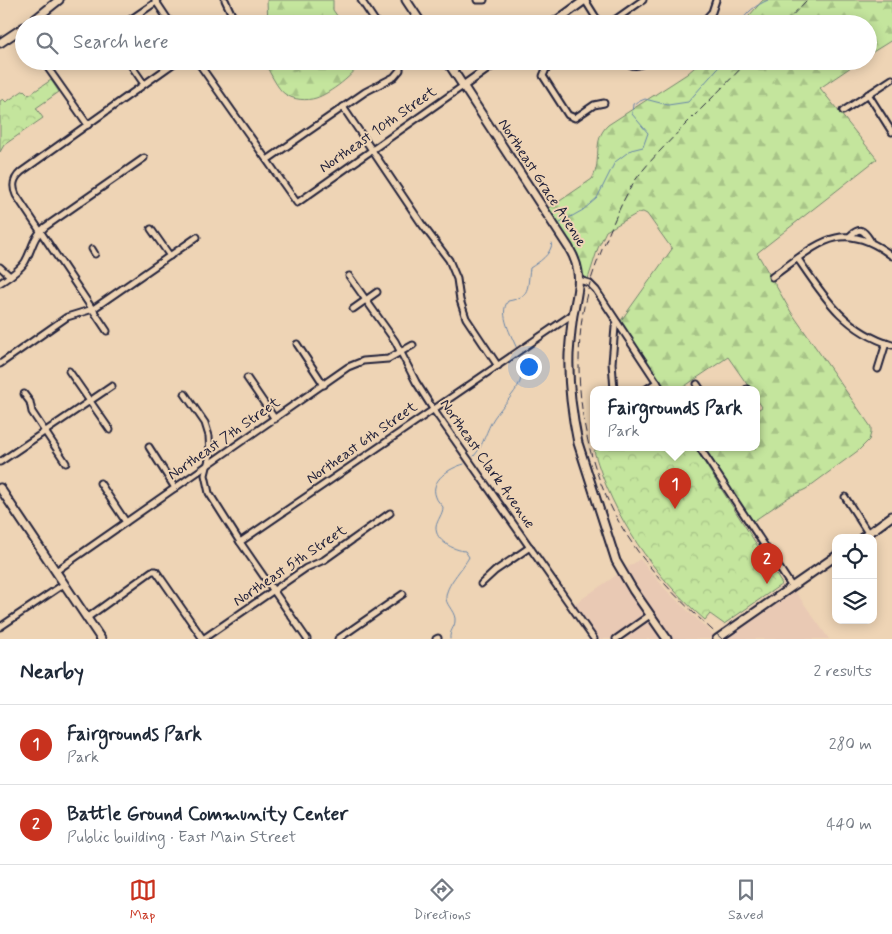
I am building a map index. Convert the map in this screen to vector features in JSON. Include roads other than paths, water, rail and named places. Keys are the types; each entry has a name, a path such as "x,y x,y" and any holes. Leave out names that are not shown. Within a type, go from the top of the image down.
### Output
{"main road":[{"path":"40,15 59,0"},
{"path":"406,0 416,15"},
{"path":"564,15 585,0"},
{"path":"0,43 15,35"},
{"name":"Northeast Grace Avenue","path":"453,70 573,254 579,271 579,280 569,354 574,424 578,443 616,561 650,616 667,639"},
{"name":"Northeast 10th Street","path":"463,86 485,70"},
{"path":"0,488 101,639"},
{"path":"868,534 892,516"},
{"path":"717,639 832,559"}],"street":[{"path":"225,0 232,11 232,15"},
{"path":"361,0 371,15"},
{"path":"585,0 594,15"},
{"path":"622,15 643,0"},
{"path":"709,15 716,0"},
{"path":"136,15 155,1 165,15"},
{"path":"49,70 88,125"},
{"path":"134,70 144,84"},
{"path":"107,330 15,192 15,178 20,172 164,70"},
{"path":"204,70 268,160 342,107 394,77 397,70"},
{"path":"546,70 543,73 545,80 570,117 575,118 594,105 604,103"},
{"path":"843,111 892,78"},
{"name":"Northeast 10th Street","path":"268,160 297,203 463,86"},
{"path":"868,94 892,132"},
{"path":"342,107 449,260 457,279 460,300 466,318 498,366"},
{"path":"0,284 23,264 32,242 40,231 144,158"},
{"path":"151,229 170,256"},
{"path":"772,277 826,241 850,236 870,241 892,256"},
{"path":"0,364 67,318 93,309 197,237"},
{"path":"798,259 831,306 843,318 866,334 892,345"},
{"path":"0,266 10,276"},
{"name":"Northeast Clark Avenue","path":"348,276 401,353 433,409 594,639"},
{"path":"579,280 589,283 596,290 660,386"},
{"path":"353,309 377,292"},
{"name":"Northeast 6th Street","path":"240,542 574,314"},
{"path":"614,386 612,363 617,323"},
{"path":"878,369 886,343"},
{"path":"297,344 324,385"},
{"name":"Northeast 7th Street","path":"56,571 348,368 358,362 388,359 413,345"},
{"path":"69,372 110,430"},
{"path":"247,378 275,419"},
{"path":"651,386 657,382"},
{"path":"0,462 112,386"},
{"path":"24,394 30,402 32,412 66,463"},
{"path":"185,394 200,415 207,430 211,448 205,479 209,493 240,542 307,639"},
{"path":"149,447 175,488"},
{"path":"702,451 792,588"},
{"path":"100,482 126,522"},
{"path":"845,498 864,534"},
{"name":"Northeast 5th Street","path":"203,639 306,568 324,560 390,513"},
{"path":"481,584 495,571 530,547"},
{"path":"87,618 156,571 203,639"},
{"path":"0,627 64,584"},
{"path":"338,639 403,594"},
{"path":"616,639 650,616"}],"waterway":[{"path":"746,15 768,0"},
{"path":"560,223 583,210 597,198 615,162 631,150 643,147 648,133 632,114 633,104 645,99 668,105 688,102 716,70"},
{"path":"517,349 505,318 505,306 508,301 521,297 524,294 528,286 530,268 547,255 552,243"},
{"path":"474,456 494,418 520,382 522,371 521,359"},
{"path":"450,639 455,618 447,602 446,594 451,583 469,557 465,551 451,547 439,537 436,527 443,507 437,498 435,485 447,472 464,464"}],"railway":[{"path":"793,15 807,0"},
{"path":"590,450 582,410 579,354 581,327 591,279 614,220 630,188 639,175 739,70"},
{"path":"590,451 604,491 630,540 661,580 722,639"}],"place":[{"name":"Fairgrounds Park","path":"675,509"},
{"name":"Battle Ground Community Center","path":"767,584"}]}
